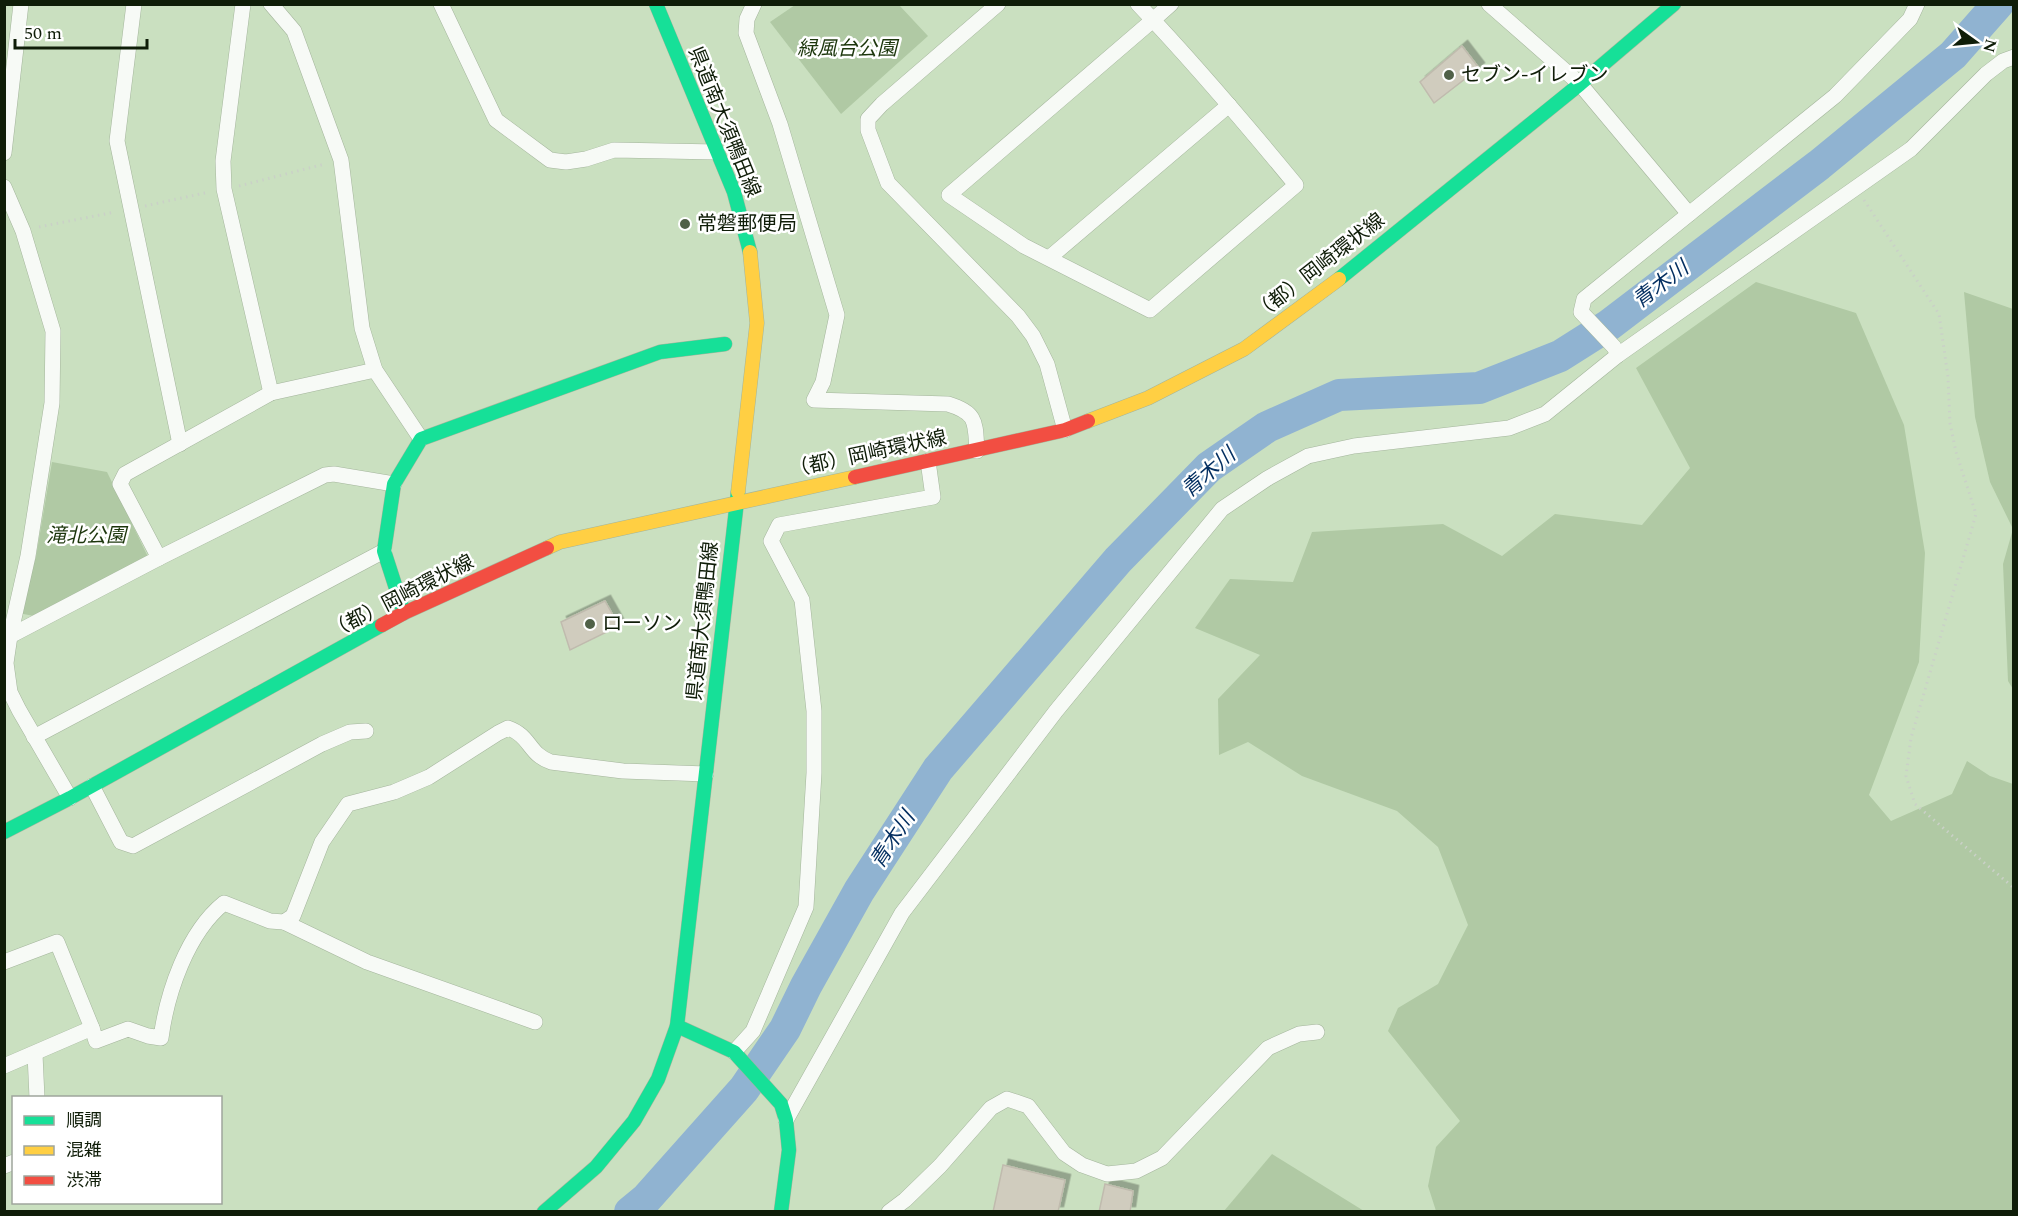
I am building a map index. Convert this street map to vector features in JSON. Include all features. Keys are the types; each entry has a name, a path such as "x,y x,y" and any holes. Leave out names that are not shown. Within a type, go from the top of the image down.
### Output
{"street":[{"path":"4,153 21,4"},
{"path":"134,4 117,141 180,444"},
{"path":"243,4 223,161 224,189 271,393"},
{"path":"271,4 294,31 341,160 362,328 375,370 421,439"},
{"path":"441,4 496,120 550,160 566,162 614,150 717,152"},
{"name":"県道南大須鴨田線","path":"544,1212 596,1167 634,1121 658,1079 676,1026 757,323 752,260 734,192 656,4"},
{"path":"754,4 747,19 746,33 780,124 837,315 823,382 814,400 948,404 967,411 973,420 977,451"},
{"path":"998,4 882,104 868,119 868,130 888,183 1018,316 1033,336 1047,364 1065,430"},
{"path":"1138,4 1153,20 1229,105 1296,185 1150,310 1024,246 949,195 1153,20 1171,4"},
{"path":"1489,4 1580,84 1689,214"},
{"name":"（都）岡崎環状線","path":"4,831 70,798 404,613 560,542 1065,430 1148,398 1244,349 1347,273 1580,84 1674,4"},
{"path":"1616,351 1581,312 1584,299 1835,96 1910,19 1917,4"},
{"path":"786,1120 902,913 1056,711 1222,509 1268,478 1308,456 1354,446 1509,428 1545,414 1616,351 1856,189 1911,149 1986,74 2003,60 2013,57"},
{"path":"1049,258 1229,105"},
{"path":"4,187 23,231 53,331 52,403 28,555 6,663 10,692 70,798"},
{"path":"404,613 384,551 394,484 421,439 660,352 725,344"},
{"path":"159,558 120,484 125,474 271,393 375,370"},
{"path":"738,1057 753,1031 806,907 814,773 814,711 802,600 771,540 779,525 933,497 928,461"},
{"path":"10,636 325,475 334,474 394,484"},
{"path":"34,737 384,551"},
{"path":"284,922 293,916 322,842 348,804 394,792 429,777 508,728 518,731 539,758 551,762 623,771 706,774"},
{"path":"92,786 122,842 133,846 322,744 350,732 366,730"},
{"path":"4,962 57,942 96,1041 128,1029 161,1038 174,980 199,931 224,903 270,921 284,922 367,962 535,1022"},
{"path":"676,1026 738,1057 781,1104 786,1120 789,1150 785,1210"},
{"path":"4,1066 92,1028"},
{"path":"889,1212 905,1200 940,1166 991,1108 1007,1099 1028,1106 1064,1154 1082,1165 1107,1174 1136,1171 1162,1158 1268,1048 1299,1034 1317,1032"},
{"path":"35,1054 37,1096"}],"path":[{"path":"23,231 224,189 341,160"},
{"path":"1856,189 1939,314 1948,377 1950,423 1956,452 1976,514 1911,738 1906,776 1915,804 2013,888"}],"green space":[{"name":"緑風台公園","path":"795,5 899,5 928,36 841,114 770,22"},
{"path":"1756,282 1856,313 1904,425 1925,553 1919,662 1869,795 1891,821 1952,794 1967,761 1990,776 2013,784 2013,1211 1436,1211 1428,1186 1436,1147 1460,1121 1388,1031 1398,1008 1438,984 1468,925 1438,847 1397,811 1302,776 1248,742 1219,755 1218,699 1260,655 1195,628 1230,579 1293,582 1312,532 1443,524 1502,556 1555,514 1642,525 1690,468 1636,368"},
{"path":"1964,292 2013,309 2013,529 1990,482 1975,417"},
{"name":"滝北公園","path":"52,462 107,472 148,557 34,616 18,613 36,557"},
{"path":"2013,529 2013,689 2008,681 2003,564"},
{"path":"1272,1154 1364,1211 1224,1211"}],"building":[{"name":"セブン-イレブン","path":"1462,46 1479,68 1434,103 1420,82"},
{"name":"ローソン","path":"605,601 619,626 570,650 561,622"},
{"path":"1003,1165 1065,1180 1058,1212 993,1212"},
{"path":"1105,1184 1133,1191 1130,1212 1099,1212"}],"waterway":[{"name":"青木川","path":"630,1212 647,1198 744,1089 785,1029 806,986 859,891 938,769 1118,560 1209,467 1267,427 1339,395 1479,388 1560,356 1609,325 1819,165 1953,55 1998,4"}],"traffic: fast":[{"path":"656,4 734,192 750,252"},
{"path":"1339,279 1580,84 1674,4"},
{"path":"404,613 384,551 394,484 421,439 660,352 725,344"},
{"path":"544,1212 596,1167 634,1121 658,1079 677,1026 738,492"},
{"path":"4,832 70,798 382,625"},
{"path":"677,1026 734,1052 781,1104 786,1120 789,1150 781,1212"}],"traffic: slow":[{"path":"738,492 757,323 750,252"},
{"path":"1088,421 1148,398 1244,349 1339,279"},
{"path":"547,548 560,542 855,477"}],"traffic: jam":[{"path":"855,477 1065,430 1088,421"},
{"path":"382,625 547,548"}],"place":[{"name":"セブン-イレブン","path":"1449,75"},
{"name":"常磐郵便局","path":"685,224"},
{"name":"ローソン","path":"590,624"}]}
